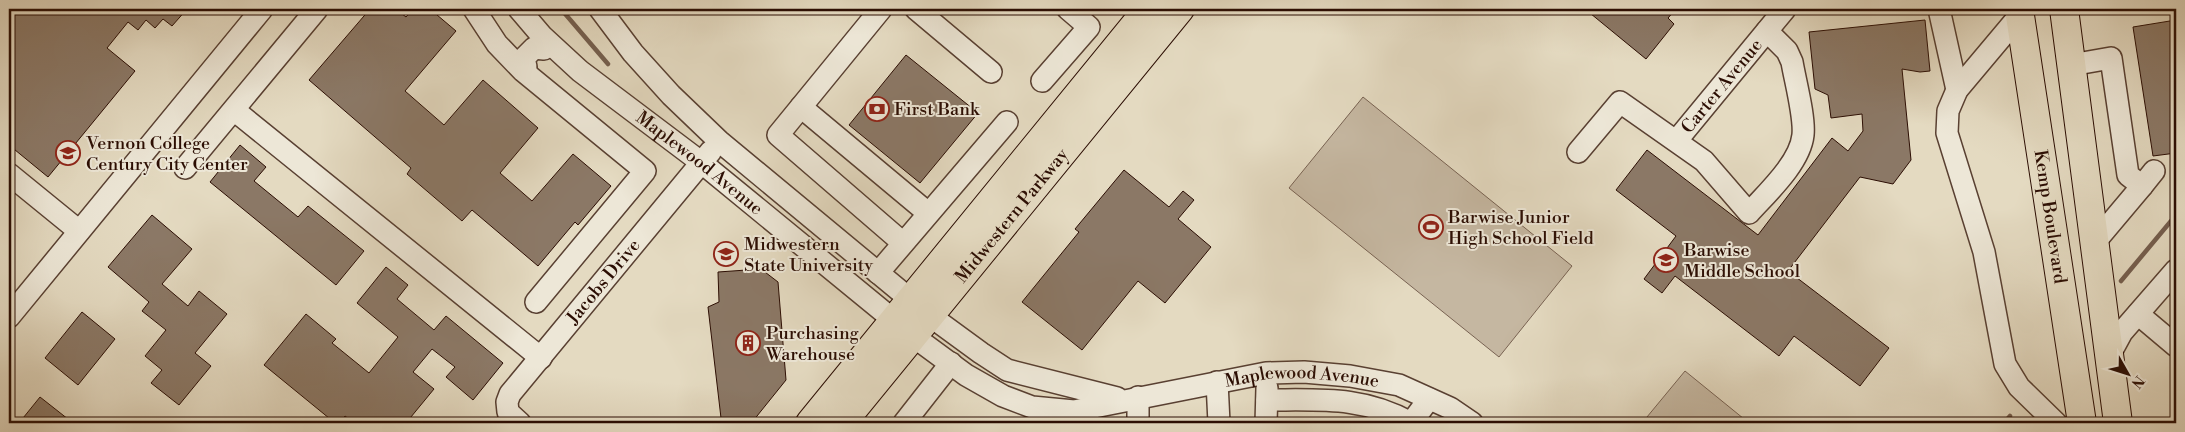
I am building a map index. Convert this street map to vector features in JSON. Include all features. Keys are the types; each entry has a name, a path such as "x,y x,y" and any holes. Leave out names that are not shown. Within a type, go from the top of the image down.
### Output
{"main road":[{"name":"Midwestern Parkway","path":"842,423 912,318 1149,21 1180,9"},
{"path":"2020,14 2068,9 2071,65 2118,423"},
{"name":"Kemp Boulevard","path":"2020,14 2082,423"},
{"name":"Midwestern Parkway","path":"810,423 912,318"}],"street":[{"path":"9,318 262,9"},
{"path":"185,168 317,9"},
{"path":"474,9 497,44 645,171 536,302"},
{"name":"Maplewood Avenue","path":"518,9 546,46 912,318 1008,370 1131,398"},
{"name":"Maplewood Avenue","path":"600,9 633,53 671,95 719,141 878,273 912,318 951,363 1003,396 1032,407 1044,416 1266,372 1304,372 1350,376 1399,386 1450,408 1472,423"},
{"path":"881,9 778,135 903,243"},
{"path":"916,9 991,72"},
{"path":"1042,81 1089,27 1068,9"},
{"name":"Carter Avenue","path":"1677,140 1785,9"},
{"path":"1939,9 1957,90"},
{"path":"2020,14 1957,90 1948,111 1947,133 1984,252 2005,364 2019,387 2050,421"},
{"path":"1578,152 1620,102 1677,140 1704,161 1749,213 1773,187 1798,152 1803,134 1792,62 1787,51 1767,31"},
{"path":"524,69 524,58 534,48 546,46"},
{"path":"2071,65 2111,58 2128,174 2148,179 2094,243"},
{"path":"800,108 928,213"},
{"path":"234,110 541,358"},
{"path":"878,273 1007,122"},
{"name":"Jacobs Drive","path":"520,423 508,412 507,402 510,394 719,141"},
{"path":"9,174 78,232"},
{"path":"2109,356 2122,332 2176,270"},
{"path":"2138,314 2176,346"},
{"path":"904,423 951,363"},
{"path":"1266,372 1266,423"},
{"path":"1217,382 1219,423"},
{"path":"1131,398 1138,423"},
{"path":"1267,400 1340,400 1390,411 1412,423 1429,399"}],"shaded area":[{"name":"Barwise Junior High School Field","path":"1363,97 1572,266 1499,357 1289,188"},
{"path":"1685,371 1749,423 1642,423"}],"building":[{"path":"9,9 187,9 172,26 163,19 155,28 146,20 138,30 128,22 107,48 135,71 48,177 9,145"},
{"path":"370,9 396,9 406,17 413,9 430,9 456,31 405,91 444,125 483,80 538,128 500,173 532,201 573,154 611,186 578,225 575,222 538,266 472,210 462,221 407,174 411,168 309,80"},
{"path":"1585,9 1676,9 1668,18 1674,24 1646,59"},
{"path":"1925,20 1930,71 1920,72 1902,69 1911,160 1893,184 1860,177 1788,271 1889,348 1860,386 1794,336 1779,356 1675,276 1662,293 1644,279 1676,236 1616,190 1647,150 1758,235 1832,138 1848,151 1863,131 1862,114 1831,118 1828,95 1815,89 1809,32"},
{"path":"2176,20 2176,153 2153,156 2133,27"},
{"path":"906,55 978,113 920,183 849,125"},
{"path":"240,145 266,167 254,181 298,217 308,206 364,251 336,285 210,182"},
{"path":"1124,170 1169,207 1183,191 1194,200 1178,219 1211,247 1165,303 1138,281 1082,350 1022,302 1079,232 1075,229"},
{"path":"152,215 192,249 162,284 188,306 199,291 227,314 195,353 211,366 179,405 151,383 162,370 145,356 166,330 142,311 149,302 108,267"},
{"path":"386,267 408,285 397,299 434,330 446,316 503,363 473,400 446,377 455,367 432,349 413,372 434,389 406,423 354,423 345,416 339,423 335,423 264,365 306,314 336,339 332,343 369,373 398,337 357,303"},
{"name":"Purchasing Warehouse","path":"761,269 778,282 786,380 753,421 721,418 708,307 719,302 718,272"},
{"path":"82,312 115,339 78,385 45,358"},
{"path":"40,397 73,423 19,423"}],"waterway":[{"path":"561,9 608,64"},
{"path":"2121,281 2176,215"},
{"path":"2004,423 2010,416"}],"place":[{"name":"First Bank","path":"877,109"},
{"name":"Vernon College Century City Center","path":"68,153"},
{"name":"Barwise Junior High School Field","path":"1431,227"},
{"name":"Midwestern State University","path":"726,254"},
{"name":"Barwise Middle School","path":"1666,260"},
{"name":"Purchasing Warehouse","path":"748,343"}]}
